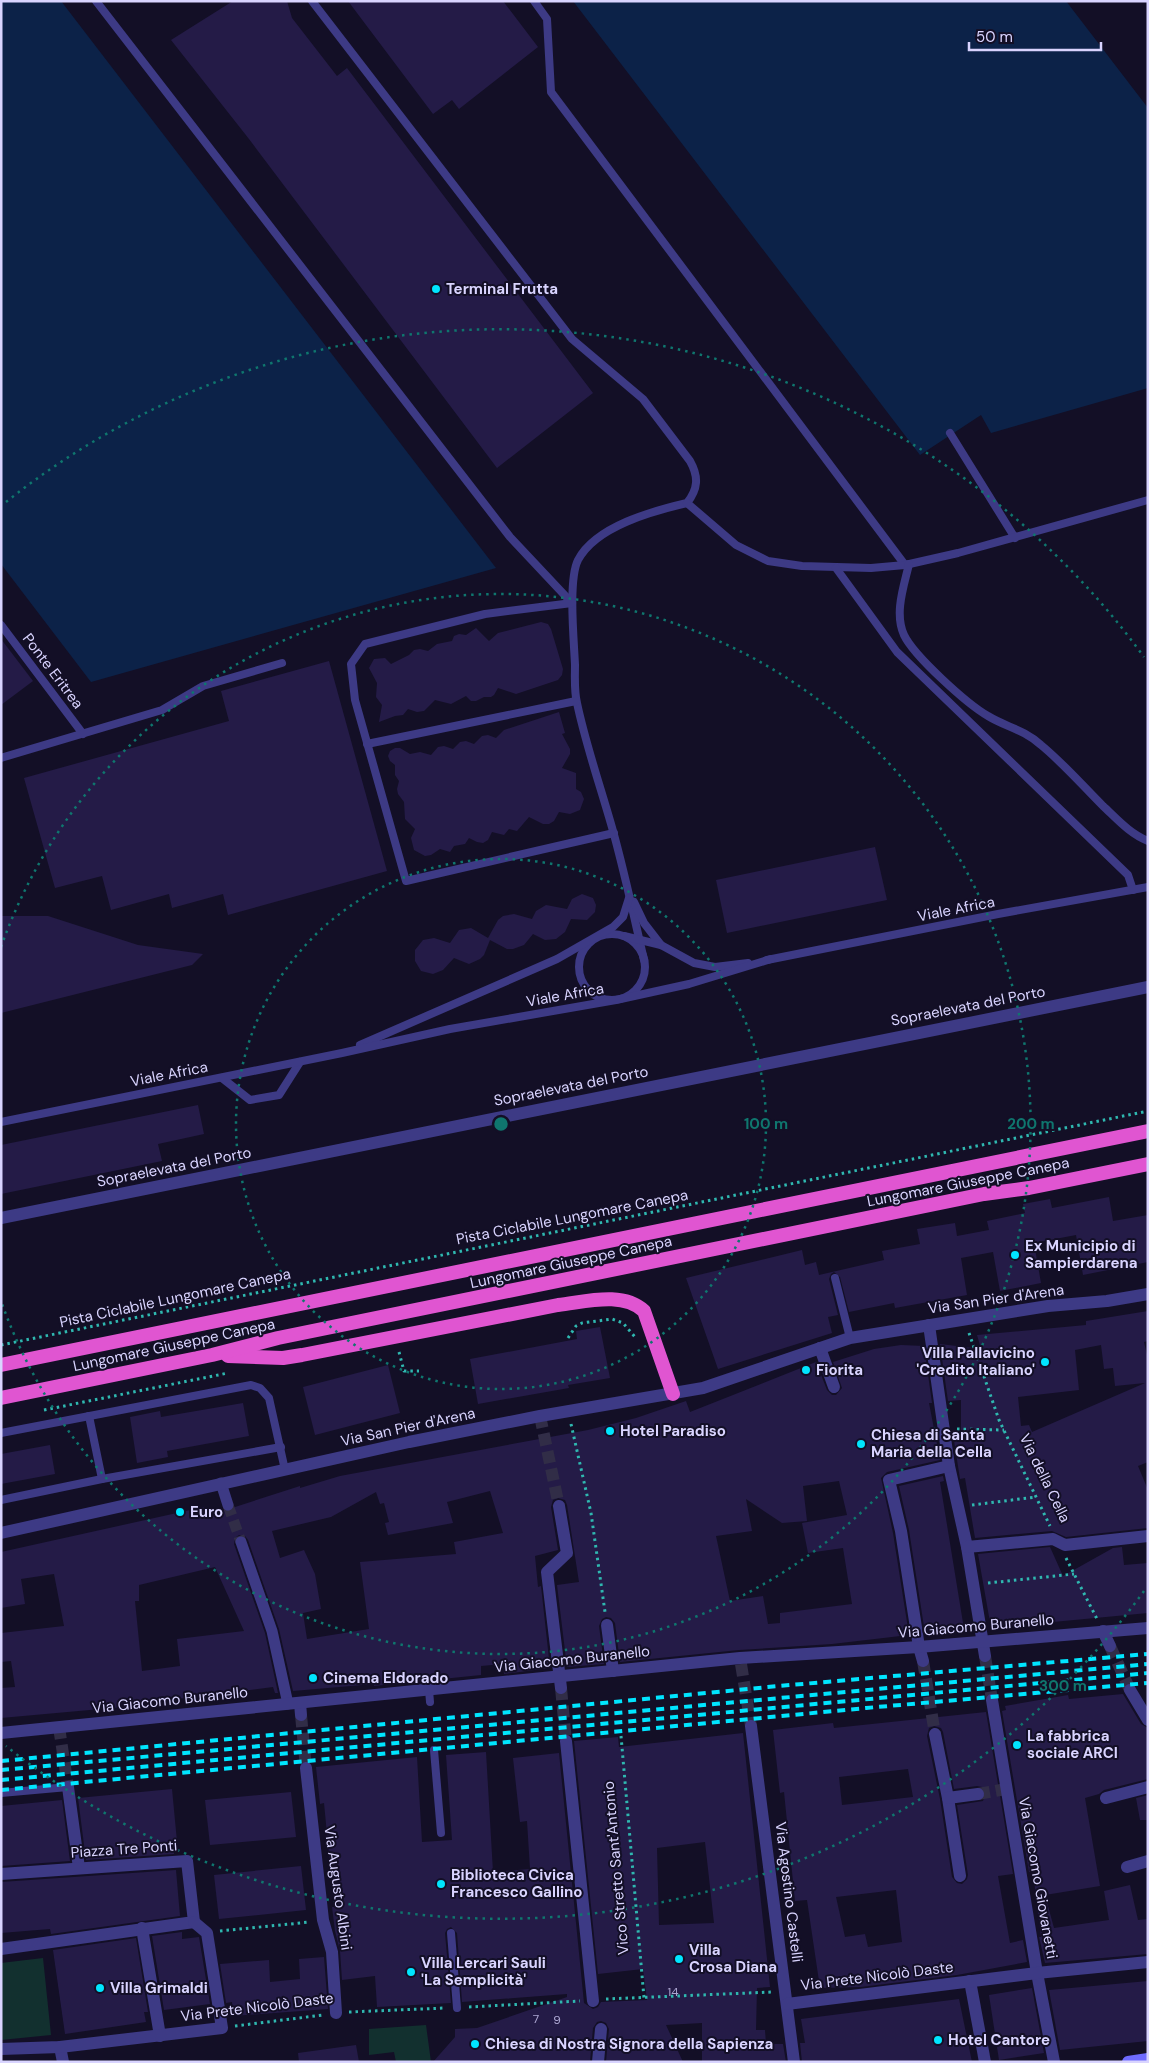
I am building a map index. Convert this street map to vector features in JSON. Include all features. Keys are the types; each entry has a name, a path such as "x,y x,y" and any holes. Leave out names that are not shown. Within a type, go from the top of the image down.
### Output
{"highway":[{"name":"Lungomare Giuseppe Canepa","path":"1,1365 1148,1131"},
{"name":"Lungomare Giuseppe Canepa","path":"1,1398 212,1355 278,1338 974,1196 1028,1188 1148,1164"},
{"path":"212,1355 283,1358 558,1305 601,1300 626,1300 636,1304 644,1311 674,1394"}],"main road":[{"path":"1128,2062 1148,2059"}],"street":[{"name":"Sopraelevata del Porto","path":"1,1218 1148,986"},
{"name":"Via San Pier d'Arena","path":"1,1533 409,1442 568,1411 703,1388 850,1338 965,1319 1148,1294"},
{"path":"929,1325 949,1466 967,1547 985,1656"},
{"path":"820,1348 834,1387"},
{"path":"923,1661 919,1647 901,1531 889,1480 949,1466"},
{"path":"221,1483 228,1505"},
{"path":"559,1506 567,1553 547,1572 560,1682"},
{"path":"967,1547 1052,1539 1061,1543 1148,1536"},
{"path":"241,1542 296,1707"},
{"path":"607,1624 613,1671"},
{"name":"Via Giacomo Buranello","path":"1,1733 429,1696 560,1682 613,1671 1148,1628"},
{"path":"1103,1631 1110,1646"},
{"path":"1130,1690 1148,1720"},
{"name":"Via Giacomo Giovanetti","path":"992,1700 1037,1972 1054,2062"},
{"name":"Via Agostino Castelli","path":"750,1726 794,2062"},
{"path":"935,1734 948,1798 960,1876"},
{"path":"566,1741 593,2001"},
{"name":"Via Augusto Albini","path":"306,1768 324,1920 332,1952 336,2013"},
{"path":"68,1787 79,1868"},
{"path":"1106,1798 1148,1787"},
{"path":"948,1798 978,1794"},
{"name":"Piazza Tre Ponti","path":"1,1874 187,1861 194,1922"},
{"path":"1127,1867 1148,1861"},
{"path":"1,1950 142,1928 194,1922 207,1933 222,2028"},
{"path":"142,1928 160,2036"},
{"name":"Via Prete Nicolò Daste","path":"786,1998 1148,1962"},
{"name":"Via Prete Nicolò Daste","path":"970,1980 985,2062"},
{"name":"Via Prete Nicolò Daste","path":"1,2049 60,2046 222,2028"},
{"path":"598,2062 601,2029"},
{"path":"60,2046 62,2062"}],"lane":[{"path":"96,1 510,537 572,604"},
{"path":"312,1 572,339 643,399 690,460 697,476 696,488 687,503 624,523 595,541 578,560 575,569 572,604 576,701 614,833 644,960"},
{"path":"534,1 547,19 551,92 907,565 900,621 904,636 967,703 990,718 1019,730 1041,744 1126,828 1148,841"},
{"path":"950,433 1015,538"},
{"path":"687,503 736,545 768,561 836,568 871,568 907,565 958,554 1148,500"},
{"path":"836,568 897,652 1128,875 1133,890"},
{"path":"572,604 485,614 364,644 351,664 355,700 406,881 614,833"},
{"name":"Ponte Eritrea","path":"1,625 83,734"},
{"path":"1,758 162,710 203,686 282,663"},
{"path":"367,744 576,701"},
{"name":"Viale Africa","path":"626,882 644,923 663,946"},
{"name":"Viale Africa","path":"342,1053 557,959 596,938 615,934 663,946 694,963 715,967 771,959 1148,888"},
{"path":"596,938 613,927 622,918 629,896"},
{"path":"624,936 640,950 644,960"},
{"name":"Viale Africa","path":"596,938 586,945 578,966 585,988 604,1000 616,1000 626,997 638,986 645,971 644,960"},
{"name":"Viale Africa","path":"1,1122 300,1062 450,1029 616,1000 689,984 771,959"},
{"path":"222,1078 250,1100 279,1095 300,1062"},
{"path":"835,1278 850,1338"},
{"path":"1,1433 251,1385 260,1388 269,1398 285,1470"},
{"path":"90,1416 102,1480"},
{"path":"1,1500 281,1447"},
{"path":"434,1750 441,1833"},
{"path":"1,1793 68,1787"},
{"path":"451,1933 457,2008"}],"path":[{"name":"Pista Ciclabile Lungomare Canepa","path":"1,1345 1148,1112"},
{"path":"568,1338 576,1326 582,1323 612,1319 623,1323 632,1331 639,1345"},
{"name":"Via della Cella","path":"965,1319 976,1359 1004,1430 1103,1631"},
{"path":"568,1411 591,1513 607,1624"},
{"path":"944,1428 1004,1430"},
{"path":"958,1507 1036,1497"},
{"path":"974,1585 1074,1574"},
{"name":"Vico Stretto Sant'Antonio","path":"620,1736 644,1998"},
{"path":"207,1933 324,1920"},
{"name":"Via Prete Nicolò Daste","path":"222,2028 359,2010 457,2008 644,1998 786,1998"}],"green space":[{"path":"43,1958 51,2035 1,2040 1,1963"},
{"path":"426,2025 431,2062 396,2062 394,2052 369,2055 369,2029"}],"water":[{"path":"1,1 61,1 496,568 91,682 1,564"},
{"path":"573,1 1066,1 1148,108 1148,388 991,433 981,415 920,455"}],"building":[{"path":"233,1 287,1 292,18 337,76 347,68 593,393 497,468 249,139 171,40"},
{"path":"348,1 503,1 538,47 459,109 452,100 433,114"},
{"path":"541,622 548,624 551,629 563,669 562,675 558,680 516,694 498,688 491,697 484,697 476,701 471,701 466,696 451,704 435,700 424,711 417,712 408,709 403,715 379,722 382,705 376,697 377,683 369,668 374,659 385,658 391,664 409,655 414,650 428,651 437,644 452,641 454,636 459,634 466,635 476,628 489,641 498,633"},
{"path":"1,639 33,681 1,705"},
{"path":"329,661 387,871 228,915 223,894 172,908 169,894 111,910 102,876 55,888 24,778 229,721 221,691"},
{"path":"559,712 565,733 562,734 570,749 570,754 562,768 576,773 576,789 581,792 584,799 580,810 570,814 559,812 554,821 549,824 543,824 529,817 517,831 509,829 504,835 492,832 488,840 483,843 469,838 465,844 454,846 450,852 440,849 431,855 425,856 414,850 411,838 415,829 405,819 404,802 397,789 399,781 395,775 395,765 388,756 390,751 400,748 410,754 420,752 431,755 438,747 444,746 453,749 460,742 466,741 474,744 482,736 488,735 496,738 504,730"},
{"path":"875,847 887,900 727,933 716,880"},
{"path":"582,894 593,898 596,905 595,912 587,920 571,919 565,932 556,939 545,940 533,934 524,945 513,949 507,949 490,940 484,955 480,959 469,964 454,958 443,970 433,974 421,971 415,961 415,950 423,940 434,938 450,943 459,930 471,928 488,938 498,920 503,916 514,914 532,919 536,911 546,905 567,909 572,899"},
{"path":"1,916 48,916 138,945 203,954 192,965 1,1013"},
{"path":"198,1105 204,1134 158,1144 162,1161 1,1194 1,1145"},
{"path":"1109,1197 1113,1221 1148,1215 1148,1262 1083,1275 1076,1235 1034,1243 1041,1283 1000,1291 993,1252 961,1258 967,1295 895,1308 894,1303 849,1312 840,1277 834,1272 829,1279 838,1315 828,1317 832,1333 718,1369 686,1278 802,1250 805,1265 816,1262 819,1275 884,1260 882,1251 920,1244 917,1229 955,1223 957,1236 989,1230 987,1221 1025,1213 1023,1204 1050,1199 1052,1208"},
{"path":"1148,1311 1148,1341 1144,1342 1148,1359 1148,1462 1138,1466 1148,1490 1148,1528 1066,1537 1052,1531 975,1538 965,1478 960,1479 953,1434 961,1435 961,1400 948,1401 940,1344 981,1349 977,1335 1086,1325 1086,1321","holes":["1101,1345 1104,1369 1113,1368 1115,1386 1145,1383 1032,1432 1029,1425 1021,1426 1018,1397 1079,1390 1075,1350"]},
{"path":"600,1327 610,1378 568,1385 569,1388 478,1404 470,1359 577,1339 576,1331"},
{"path":"901,1345 924,1346 932,1403 929,1403 940,1460 887,1472 881,1478 893,1533 909,1635 832,1644 739,1650 620,1662 615,1623 611,1618 606,1617 602,1619 599,1626 604,1664 567,1667 557,1585 579,1582 567,1505 565,1500 558,1498 553,1500 551,1507 558,1550 535,1556 538,1587 541,1586 550,1668 504,1674 503,1664 481,1666 481,1675 374,1686 374,1684 293,1691 279,1629 248,1540 245,1536 239,1535 235,1538 234,1544 265,1633 278,1693 275,1693 273,1687 145,1703 145,1705 1,1718 1,1688 15,1687 11,1661 1,1662 1,1633 64,1626 54,1574 21,1579 25,1604 1,1608 1,1552 204,1507 205,1514 223,1510 230,1512 235,1507 300,1486 300,1488 340,1476 588,1430 636,1418 686,1401 690,1412 816,1362 827,1390 832,1395 836,1395 842,1388 833,1362 874,1349","holes":["839,1481 847,1515 802,1523 808,1553 843,1548 852,1604 780,1613 780,1623 768,1624 763,1596 730,1601 716,1536 752,1531 746,1499 782,1523 807,1521 803,1486","490,1491 503,1533 454,1542 456,1554 360,1562 369,1629 307,1639 303,1613 321,1609 315,1574 304,1550 280,1558 272,1531 331,1517 376,1492 380,1504 384,1503 389,1522 385,1523 388,1535 453,1523 447,1502","215,1567 244,1631 177,1639 180,1666 142,1671 135,1601 139,1601 139,1585"]},
{"path":"388,1365 400,1413 315,1435 303,1387"},
{"path":"243,1403 249,1436 167,1451 168,1457 137,1463 130,1417 160,1411 161,1417"},
{"path":"50,1445 55,1474 1,1484 1,1454"},
{"path":"943,1476 944,1481 940,1482 964,1629 925,1633 909,1530 899,1486"},
{"path":"1050,1547 1063,1576 1113,1548 1122,1547 1124,1565 1148,1563 1148,1613 991,1628 978,1554"},
{"path":"1123,1694 1141,1724 1148,1728 1148,1779 1104,1790 1099,1794 1085,1798 1100,1886 1045,1895 1054,1928 1109,1920 1104,1891 1130,1885 1138,1920 1148,1919 1148,1954 1045,1963 1039,1937 1041,1937 1033,1872 1029,1872 1002,1711 1006,1710 1005,1706 1068,1695 1069,1699"},
{"path":"986,1712 1013,1874 998,1876 1010,1943 1023,1940 1027,1962 957,1975 861,1987 820,1988 807,1900 795,1901 784,1792 780,1793 773,1730 833,1723 834,1728","holes":["934,1726 941,1728 943,1732 954,1789 977,1786 982,1787 986,1792 983,1801 957,1805 968,1875 962,1884 957,1883 952,1877 940,1799 927,1736 929,1728","908,1769 913,1797 842,1805 839,1777","896,1890 902,1942 868,1947 865,1934 845,1937 836,1897"]},
{"path":"743,1733 770,1987 757,1988 756,2030 765,2030 766,2044 783,2044 786,2062 702,2062 702,2023 666,2025 683,2062 606,2062 609,2029 606,2023 601,2021 597,2022 593,2028 590,2062 433,2062 455,2037 455,2029 477,2028 567,1997 567,1994 462,2002 457,1933 451,1927 445,1933 451,2003 377,2007 375,1976 342,1980 340,1951 332,1907 334,1907 324,1803 320,1804 316,1767 417,1757 422,1842 452,1840 446,1755 486,1752 493,1872 530,1869 527,1821 520,1822 513,1758 559,1753 584,2003 593,2009 598,2007 601,2002 647,2000 643,1969 598,1974 574,1741 618,1737 619,1747","holes":["705,1842 714,1923 659,1925 657,1848"]},
{"path":"172,1789 178,1852 174,1852 174,1854 86,1860 78,1798"},
{"path":"291,1792 296,1837 210,1845 205,1800"},
{"path":"1148,1795 1148,1820 1140,1820 1136,1798"},
{"path":"62,1800 70,1861 1,1866 1,1806"},
{"path":"301,1866 306,1910 219,1919 214,1875"},
{"path":"176,1870 180,1916 51,1934 50,1929 1,1933 1,1882"},
{"path":"182,1932 182,1939 199,1937 210,2004 164,2010 152,1936"},
{"name":"Villa Grimaldi","path":"136,1938 148,2012 144,2012 146,2022 65,2034 53,1950"},
{"name":"Villa Grimaldi","path":"324,1957 328,2009 233,2016 232,2002 226,2003 220,1964 269,1960 270,1982 300,1979 299,1959"},
{"path":"1148,1981 1148,2041 1060,2050 1049,1990"},
{"path":"1032,1988 1044,2053 999,2060 989,1995"},
{"path":"959,1999 972,2062 802,2062 800,2043 805,2043 801,2019"},
{"path":"356,2045 359,2062 299,2062 298,2053"}],"tunnel":[{"path":"540,1416 559,1506"},
{"path":"228,1505 241,1542"},
{"path":"1110,1646 1130,1690"},
{"path":"985,1656 992,1700"},
{"path":"923,1661 935,1734"},
{"path":"741,1664 751,1726"},
{"path":"561,1688 566,1741"},
{"path":"301,1715 306,1768"},
{"path":"59,1727 68,1787"},
{"path":"978,1794 1006,1789"}],"railway":[{"path":"1,1761 779,1686 1148,1654"},
{"path":"1,1770 1148,1664"},
{"path":"1,1780 1148,1673"},
{"path":"1,1790 1148,1683"}],"place":[{"name":"Terminal Frutta","path":"436,289"},
{"name":"Ex Municipio di Sampierdarena","path":"1015,1255"},
{"name":"Villa Pallavicino 'Credito Italiano'","path":"1045,1362"},
{"name":"Fiorita","path":"806,1370"},
{"name":"Hotel Paradiso","path":"610,1431"},
{"name":"Chiesa di Santa Maria della Cella","path":"861,1444"},
{"name":"Euro","path":"180,1512"},
{"name":"Cinema Eldorado","path":"313,1678"},
{"name":"La fabbrica sociale ARCI","path":"1017,1745"},
{"name":"Biblioteca Civica Francesco Gallino","path":"441,1884"},
{"name":"Villa Crosa Diana","path":"679,1959"},
{"name":"Villa Lercari Sauli 'La Semplicità'","path":"411,1972"},
{"name":"Villa Grimaldi","path":"100,1988"},
{"name":"Hotel Cantore","path":"938,2040"},
{"name":"Chiesa di Nostra Signora della Sapienza","path":"475,2044"}]}
